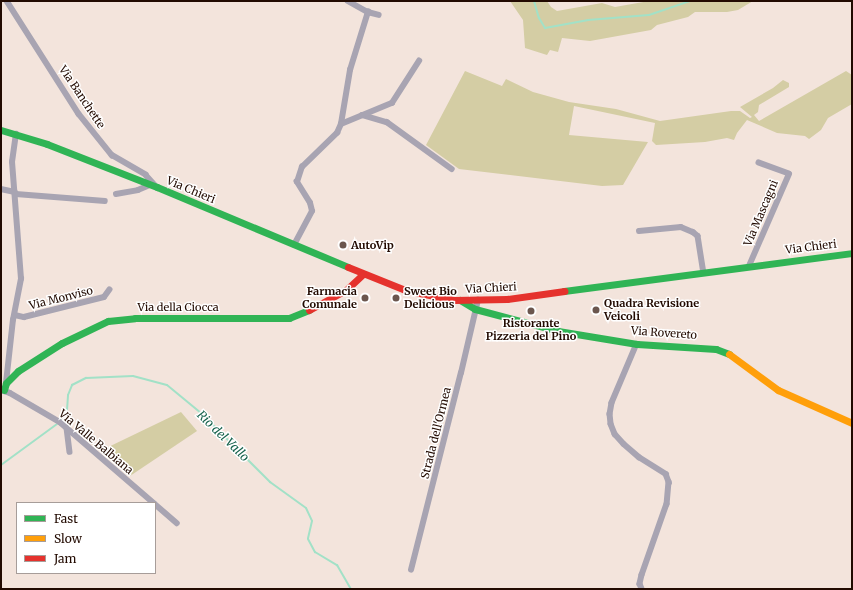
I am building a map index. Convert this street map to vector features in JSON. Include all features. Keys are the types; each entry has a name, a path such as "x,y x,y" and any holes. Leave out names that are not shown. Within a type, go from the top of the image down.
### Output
{"main road":[{"name":"Via Chieri","path":"1,130 16,134 153,186 363,274 405,290 460,300 507,299 852,253"},
{"name":"Via della Ciocca","path":"4,388 18,371 62,343 108,321 136,318 289,318 304,313 340,293 351,286 363,274"},
{"name":"Via Rovereto","path":"460,300 475,309 558,331 637,344 703,347 726,352 778,390 852,423"}],"street":[{"name":"Via Banchette","path":"7,1 79,114 112,155 146,175 153,186"},
{"path":"348,1 368,12 379,15"},
{"path":"294,245 312,211 310,203 297,182 302,168 337,133 341,124 350,70 368,12"},
{"path":"341,124 392,103 419,61"},
{"path":"362,115 387,122 452,169"},
{"name":"Via Monviso","path":"4,388 21,279 16,193 12,162 16,134"},
{"name":"Via Mascagni","path":"749,266 789,174 759,163"},
{"name":"Via Chieri","path":"116,194 153,186"},
{"path":"1,189 16,193 105,201"},
{"path":"639,231 681,227 693,232 698,236 704,272"},
{"name":"Via Monviso","path":"15,315 24,317 104,297 109,290"},
{"name":"Strada dell'Ormea","path":"411,570 478,300"},
{"path":"637,344 612,403 610,414 611,424 615,434 624,444 639,457 666,474 669,482 667,504 642,575 640,584 642,589"},
{"name":"Via Valle Balbiana","path":"4,388 67,428 152,502"},
{"path":"67,428 70,452"},
{"name":"Via Valle Balbiana","path":"156,506 178,523"}],"shaded area":[{"path":"510,1 547,1 551,7 557,11 602,3 615,7 649,1 753,1 738,10 727,12 695,12 688,17 657,25 651,30 590,41 562,38 558,52 550,50 547,55 525,48 523,20"},
{"path":"465,71 502,86 506,79 533,92 569,102 616,109 660,121 731,111 740,111 750,118 752,117 740,107 773,88 783,80 789,83 789,87 759,105 758,112 754,115 759,121 846,71 852,75 852,104 828,118 821,130 809,139 805,136 777,133 747,120 737,133 734,140 727,138 705,142 656,145 652,141 655,123 574,106 569,135 648,142 623,185 602,186 459,169 426,145"},
{"path":"181,412 197,431 130,476 100,451"}],"waterway":[{"path":"534,1 539,18 545,28 588,20 649,15 690,1"},
{"path":"710,1 720,1"},
{"name":"Rio del Vallo","path":"60,420 67,410 68,395 72,385 86,378 133,376 167,385 201,413 270,482 306,508 312,521 308,539 315,552 337,565 351,589"},
{"name":"Rio del Vallo","path":"1,465 57,424"}],"traffic: fast":[{"path":"1,130 47,144 157,187 348,267"},
{"path":"564,291 852,253"},
{"path":"460,300 475,309 558,331 637,344 716,349 729,354"},
{"path":"4,390 6,383 18,371 62,343 108,321 135,318 289,318 309,310"}],"traffic: slow":[{"path":"729,354 778,390 852,423"}],"traffic: jam":[{"path":"348,267 405,290 454,300 507,299 564,291"},
{"path":"309,310 346,290 363,274"}],"place":[{"name":"AutoVip","path":"343,245"},
{"name":"Farmacia Comunale","path":"365,298"},
{"name":"Sweet Bio Delicious","path":"396,298"},
{"name":"Quadra Revisione Veicoli","path":"596,310"},
{"name":"Ristorante Pizzeria del Pino","path":"531,311"}]}
